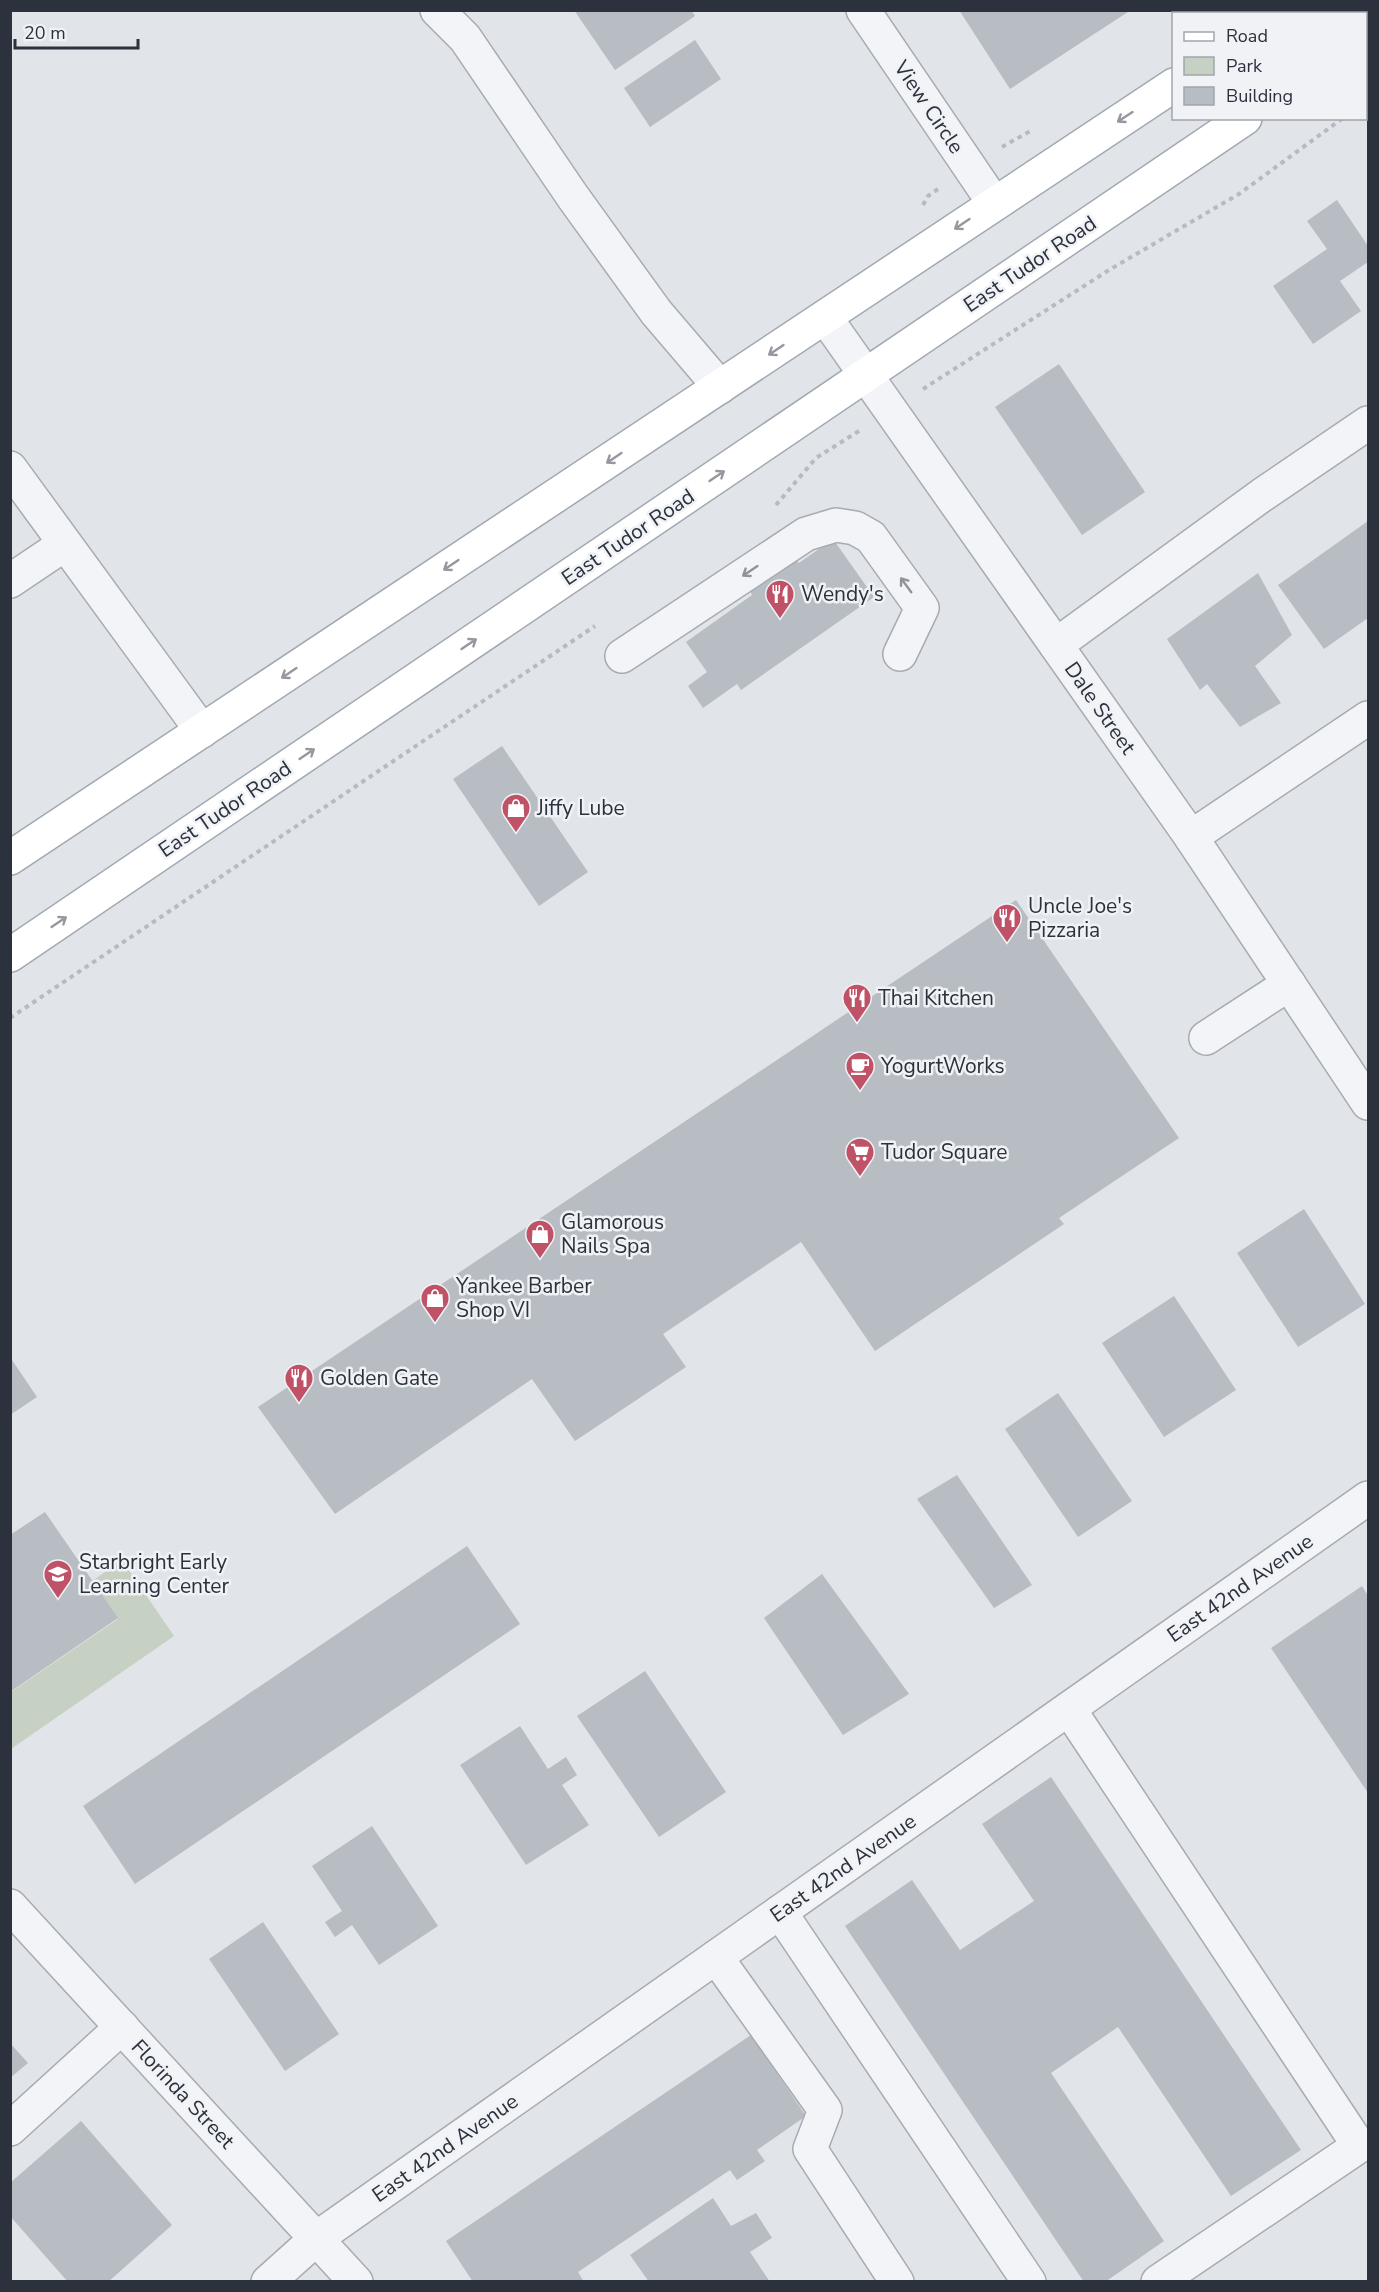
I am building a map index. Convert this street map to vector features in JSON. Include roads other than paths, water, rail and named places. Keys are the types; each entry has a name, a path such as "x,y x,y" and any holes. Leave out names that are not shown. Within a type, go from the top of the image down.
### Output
{"main road":[{"path":"10,858 1172,85"},
{"name":"East Tudor Road","path":"10,955 1242,120"}],"street":[{"path":"437,10 465,38 573,197 656,312 720,387"},
{"name":"View Circle","path":"863,10 994,203"},
{"name":"Dale Street","path":"825,317 1191,837 1368,1103"},
{"path":"1056,645 1262,495 1368,423"},
{"path":"10,468 202,731"},
{"path":"622,656 806,534 836,525 855,528 871,537 922,608 900,654"},
{"path":"10,581 64,543"},
{"path":"1191,837 1368,718"},
{"path":"1206,1038 1289,984"},
{"name":"East 42nd Avenue","path":"268,2282 317,2238 1368,1498"},
{"path":"1070,1708 1359,2146 1158,2282"},
{"name":"Florinda Street","path":"10,1906 356,2282"},
{"path":"780,1912 1029,2282"},
{"path":"716,1957 825,2110 810,2149 897,2282"},
{"path":"10,2129 122,2027"}],"place":[{"name":"Wendy's","path":"780,620"},
{"name":"Jiffy Lube","path":"516,834"},
{"name":"Uncle Joe's Pizzaria","path":"1007,944"},
{"name":"Thai Kitchen","path":"857,1024"},
{"name":"YogurtWorks","path":"860,1092"},
{"name":"Tudor Square","path":"860,1178"},
{"name":"Glamorous Nails Spa","path":"540,1260"},
{"name":"Yankee Barber Shop VI","path":"435,1324"},
{"name":"Golden Gate","path":"299,1404"},
{"name":"Starbright Early Learning Center","path":"58,1600"}]}
